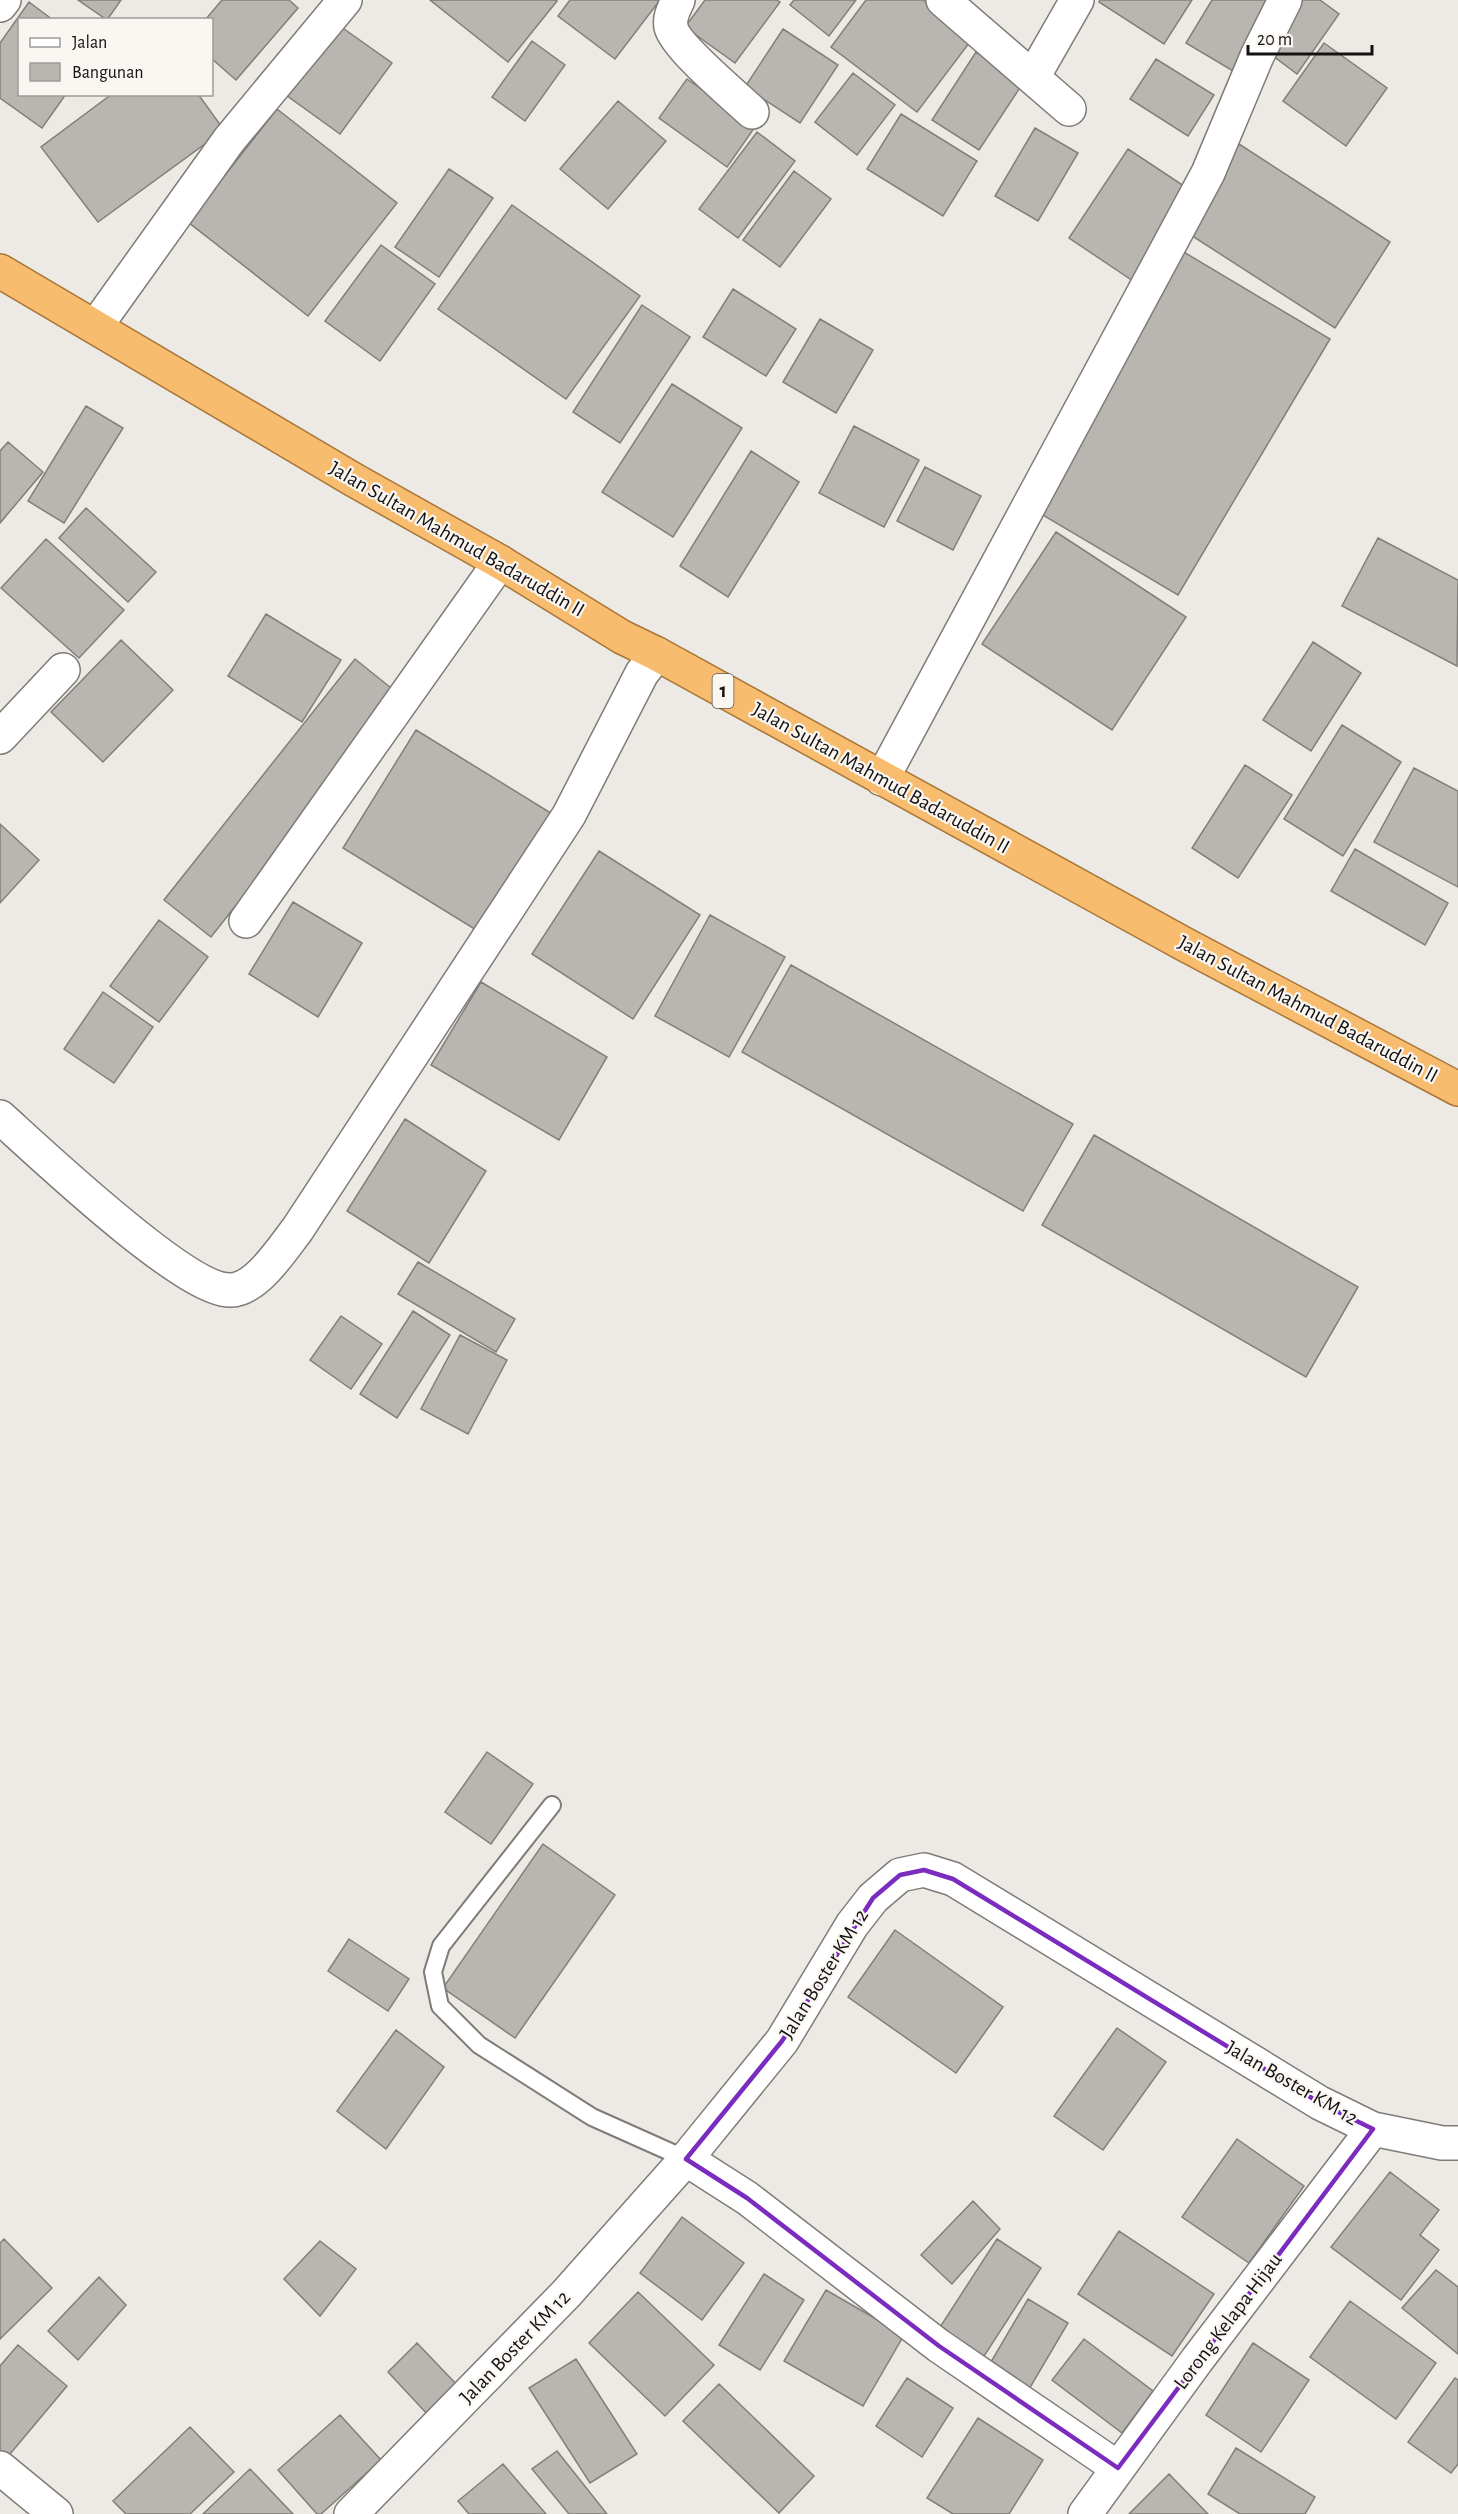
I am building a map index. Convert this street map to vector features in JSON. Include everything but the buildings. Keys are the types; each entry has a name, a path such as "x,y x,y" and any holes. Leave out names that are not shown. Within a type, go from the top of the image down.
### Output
{"highway":[{"name":"Jalan Sultan Mahmud Badaruddin II","path":"0,271 354,480 500,562 622,637 1458,1089"}],"street":[{"path":"0,5 4,0"},
{"path":"96,326 229,140 345,0"},
{"path":"678,0 671,17 672,29 687,50 752,112"},
{"path":"943,0 1069,109"},
{"path":"1033,77 1077,0"},
{"path":"882,779 1208,173 1257,56 1285,0"},
{"path":"246,921 500,562"},
{"path":"0,1117 127,1230 200,1281 231,1290 249,1285 297,1230 569,815 642,674 657,654"},
{"path":"0,737 63,670"},
{"name":"Jalan Boster KM 12","path":"351,2514 567,2294 686,2158 783,2041 852,1925 873,1898 900,1875 924,1870 953,1879 1320,2103 1373,2129 1442,2143 1458,2143"},
{"name":"Lorong Kelapa Hijau","path":"1084,2514 1197,2360 1373,2129"},
{"path":"686,2158 747,2198 939,2346 1118,2468"},
{"path":"0,2468 56,2514"}],"lane":[{"path":"552,1805 441,1946 433,1972 440,2006 480,2045 592,2117 686,2158"}],"highlighted area":[{"path":"924,1870 953,1879 1320,2103 1373,2129 1118,2468 939,2346 747,2198 686,2159 782,2041 873,1898 900,1875"}]}
